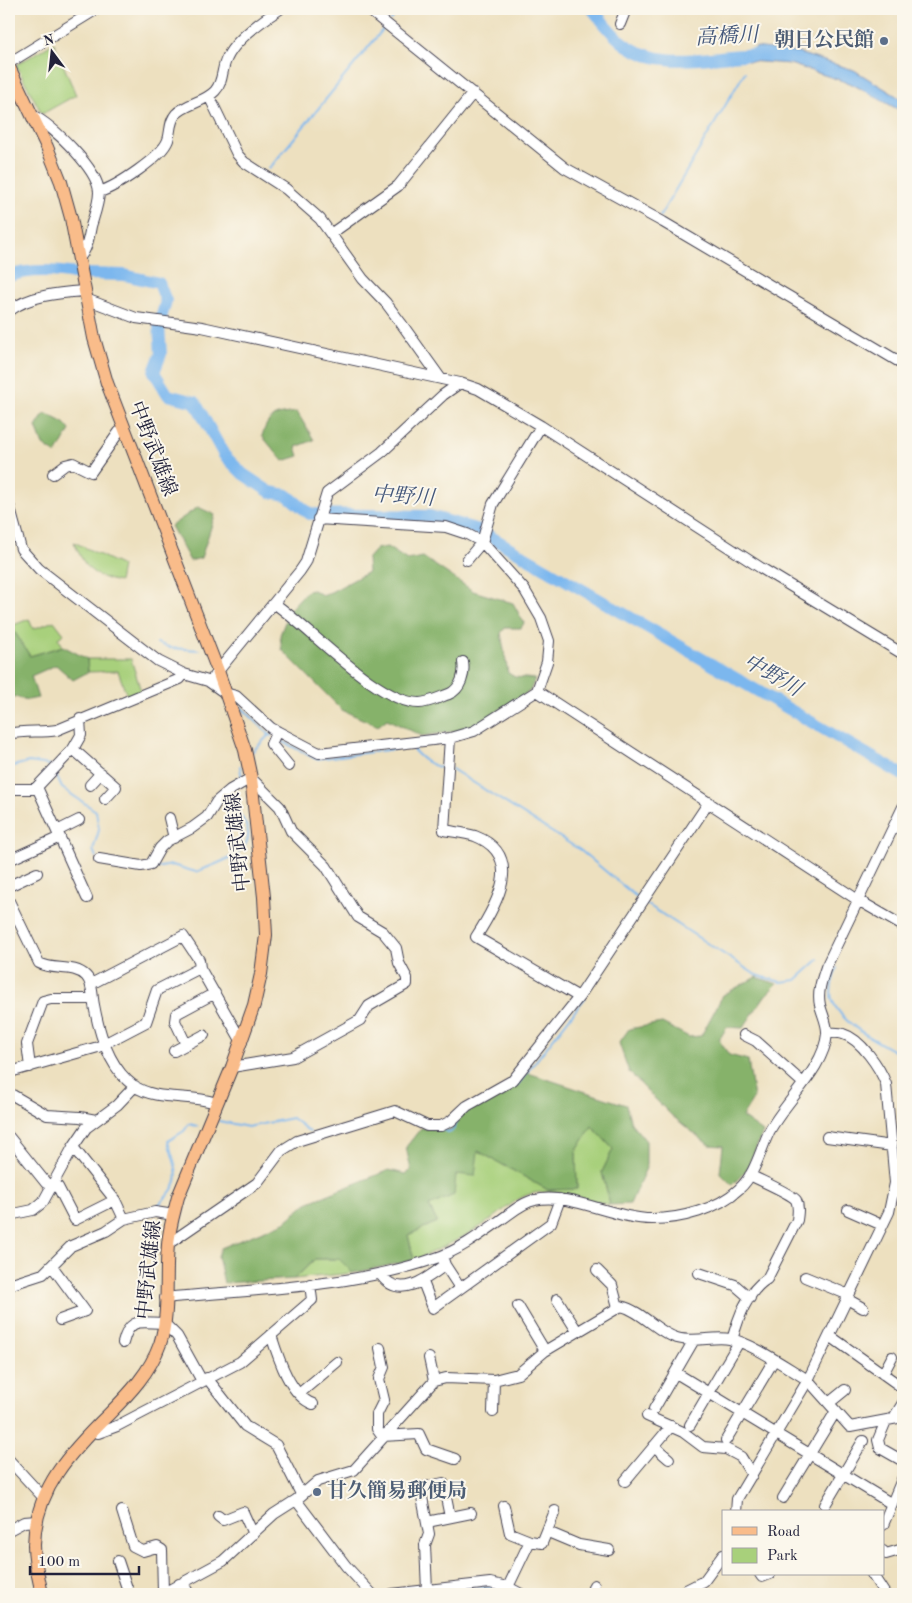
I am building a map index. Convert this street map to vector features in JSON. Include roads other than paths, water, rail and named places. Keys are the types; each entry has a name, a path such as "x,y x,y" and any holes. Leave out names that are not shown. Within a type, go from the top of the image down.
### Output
{"main road":[{"name":"中野武雄線","path":"9,67 61,182 107,383 218,671 230,694 251,778 264,896 266,935 254,1005 242,1042 178,1197 168,1244 164,1323 160,1343 150,1366 132,1392 92,1431 61,1466 43,1497 37,1521 34,1546 42,1594"}],"street":[{"path":"9,63 97,9"},
{"path":"99,192 110,189 126,179 162,150 168,140 171,122 176,115 216,90 222,80 226,58 252,29 280,9"},
{"path":"368,9 565,168 663,222 903,364"},
{"path":"620,24 626,9"},
{"path":"332,233 398,186 473,93"},
{"path":"208,96 237,154 244,162 286,189 320,219 364,279 386,303 441,379"},
{"path":"32,115 46,122 83,162 94,179 99,192 84,254 79,258"},
{"path":"9,311 27,301 61,292 86,295 136,318 202,327 441,379 478,389 541,426 761,568 903,654"},
{"path":"208,681 275,604 306,562 321,508 327,494 382,452 443,395 460,384"},
{"path":"467,560 482,542 493,504 541,426"},
{"path":"53,474 65,465 73,463 91,472 119,432 124,430"},
{"path":"9,505 18,542 28,558 134,644 158,661 184,674 208,681 230,694 275,735 319,753 450,738 474,731 537,691 547,662 549,641 541,618 524,589 482,542 446,527 318,519"},
{"path":"275,604 376,687 406,701 420,703 452,693 462,682 464,669 462,662"},
{"path":"9,734 21,731 49,732 180,679 184,674"},
{"path":"537,691 858,900 903,926"},
{"path":"9,789 35,789 73,748 81,735 80,719"},
{"path":"275,735 271,744 289,766"},
{"path":"450,738 450,769 444,830 475,836 491,846 500,855 504,875 494,908 476,937 579,997"},
{"path":"73,748 116,787 105,799"},
{"path":"90,785 101,773"},
{"path":"99,858 141,866 151,864 160,848 207,817 217,801 230,790 251,778 280,807 291,831 326,866 358,917 383,932 396,948 399,963 407,978 407,984 369,1006 360,1020 293,1057 232,1067"},
{"path":"37,787 88,898"},
{"path":"168,1244 258,1183 281,1151 297,1141 392,1112 427,1126 441,1126 451,1121 467,1106 513,1080 579,997 709,802"},
{"path":"381,1275 387,1283 399,1286 423,1282 444,1260 532,1200 545,1198 560,1199 636,1219 665,1219 719,1203 740,1189 750,1175 769,1132 820,1059 828,1033 819,1002 821,983 858,900 903,807"},
{"path":"169,818 174,838"},
{"path":"9,860 58,834 79,820"},
{"path":"9,886 37,873"},
{"path":"9,901 39,963 46,967 77,970 86,976 91,984 104,1044 114,1063 135,1086 162,1097 202,1098 216,1103"},
{"path":"91,984 183,936 199,960 200,968 242,1042"},
{"path":"9,1074 10,1072 104,1044 146,1022 157,990 200,968"},
{"path":"186,1044 175,1021 176,1014 215,993"},
{"path":"30,1067 27,1044 43,1001 51,999 93,999"},
{"path":"736,1510 737,1499 808,1380 882,1226 899,1186 892,1146 886,1084 882,1074 857,1042 844,1034 828,1033"},
{"path":"174,1051 204,1035"},
{"path":"744,1035 756,1041 803,1083"},
{"path":"11,1212 33,1210 43,1202 73,1147 86,1128 116,1105 135,1086"},
{"path":"9,1094 48,1115 96,1120"},
{"path":"9,1137 46,1183 58,1187 75,1220 115,1200"},
{"path":"827,1137 892,1146"},
{"path":"73,1147 115,1200 124,1218"},
{"path":"690,1425 736,1341 737,1322 759,1284 767,1279 798,1220 799,1211 795,1200 787,1193 750,1175"},
{"path":"423,1282 433,1308 551,1223 560,1199"},
{"path":"848,1210 882,1226"},
{"path":"9,1285 32,1279 52,1266 71,1246 106,1231 124,1218 155,1212 174,1215"},
{"path":"165,1298 381,1275 444,1260"},
{"path":"444,1260 460,1288"},
{"path":"52,1266 85,1311 60,1320"},
{"path":"596,1270 612,1285 618,1307"},
{"path":"699,1273 735,1285 750,1298"},
{"path":"805,1277 848,1297 863,1308"},
{"path":"92,1431 98,1433 117,1426 240,1362 312,1300 310,1284"},
{"path":"557,1299 577,1331"},
{"path":"518,1306 545,1351"},
{"path":"163,1594 223,1561 274,1514 318,1481 354,1470 382,1436 434,1381 446,1378 494,1380 518,1374 545,1351 618,1307 630,1308 675,1338 736,1341 774,1360 808,1380 850,1427 894,1419"},
{"path":"123,1343 126,1328 133,1324 164,1323 172,1328 204,1380 245,1426 276,1445 299,1497 346,1566 372,1594"},
{"path":"271,1335 287,1377 306,1401 313,1404"},
{"path":"830,1336 903,1388"},
{"path":"694,1340 651,1412 703,1447 726,1449 741,1457 752,1475"},
{"path":"380,1348 384,1367 379,1379 384,1400 377,1414 378,1430 382,1436"},
{"path":"883,1374 892,1357"},
{"path":"429,1358 434,1381"},
{"path":"726,1440 774,1360"},
{"path":"300,1393 337,1362"},
{"path":"676,1373 892,1504"},
{"path":"493,1412 494,1380"},
{"path":"783,1498 810,1454 832,1407 845,1390"},
{"path":"903,1403 894,1419 878,1440 880,1448 903,1461"},
{"path":"625,1481 670,1426"},
{"path":"382,1436 419,1434 426,1449 455,1459"},
{"path":"825,1505 863,1441"},
{"path":"654,1446 669,1459"},
{"path":"9,1460 13,1471 43,1497"},
{"path":"884,1523 903,1477"},
{"path":"427,1590 425,1545 429,1534 421,1492 424,1487 442,1483 450,1517"},
{"path":"504,1506 510,1533 530,1541 542,1543 555,1512"},
{"path":"122,1511 133,1546 143,1550 157,1547 162,1550 163,1594"},
{"path":"218,1516 224,1520 243,1512 253,1534"},
{"path":"427,1522 471,1513"},
{"path":"9,1530 24,1522 37,1521"},
{"path":"548,1532 579,1545 609,1550"},
{"path":"508,1587 530,1541"},
{"path":"884,1552 886,1554 903,1549"},
{"path":"678,1594 704,1581 722,1556"},
{"path":"118,1561 128,1594"},
{"path":"873,1576 885,1594"},
{"path":"392,1594 490,1583 508,1587 521,1594"},
{"path":"179,1584 185,1587 189,1594"}],"water":[{"path":"756,47 798,53 854,70 903,100 903,112 852,84 790,64 747,61"}],"waterway":[{"path":"391,20 400,9"},
{"name":"高橋川","path":"592,9 621,42 642,54 677,60 767,55"},
{"path":"269,169 384,28"},
{"path":"660,216 745,72"},
{"name":"中野川","path":"9,276 25,272 42,271 75,274"},
{"name":"中野川","path":"88,274 124,275 159,283 166,301 159,325 161,354 154,372 168,395 195,402 224,455 243,474 270,492 287,495 310,514 430,516 479,530 903,775"},
{"path":"157,643 171,648 199,650"},
{"path":"227,678 231,690"},
{"path":"235,701 271,736"},
{"path":"253,751 269,735"},
{"path":"278,739 316,759 411,747 426,761 435,766 445,768"},
{"path":"9,767 29,762 50,765"},
{"path":"240,766 242,779"},
{"path":"452,769 580,850 639,899"},
{"path":"55,773 62,788 96,811 99,830 93,850 96,857"},
{"path":"144,870 172,865 196,872 232,857 240,851 248,837 247,828 241,816 227,798"},
{"path":"645,903 756,975 781,982 796,980 819,959"},
{"path":"837,968 831,994 833,1002 839,1011 854,1027 903,1056"},
{"path":"506,1089 518,1084 585,998"},
{"path":"219,1121 248,1127 292,1118 310,1132"},
{"path":"443,1130 448,1132 453,1130 457,1122"},
{"path":"156,1207 172,1190 177,1177 168,1141 184,1131 189,1124 197,1126"},
{"path":"458,1594 490,1591 498,1594"}],"place":[{"name":"朝日公民館","path":"884,41"},
{"name":"甘久簡易郵便局","path":"317,1492"}]}
